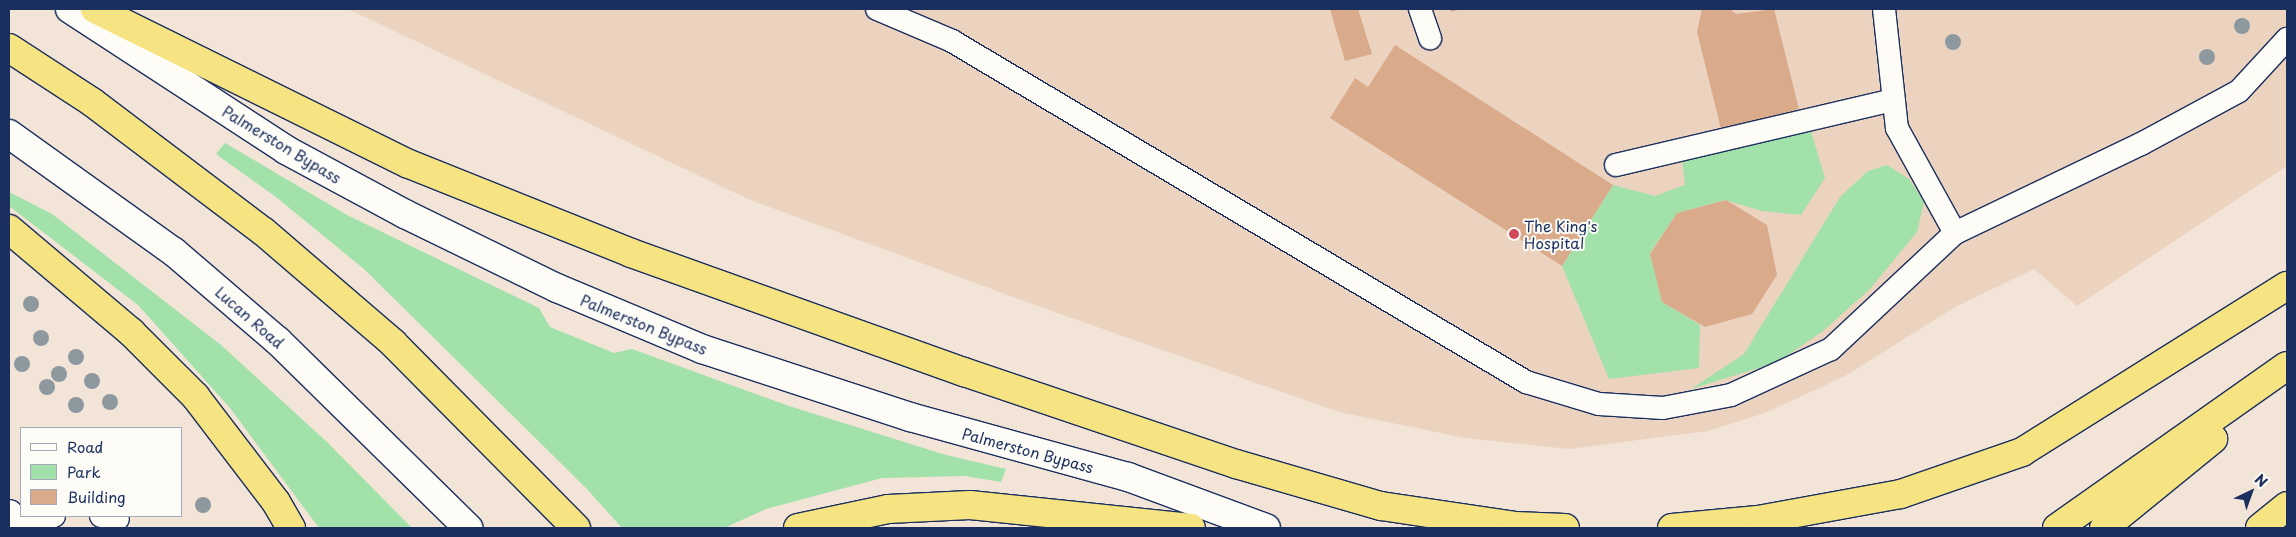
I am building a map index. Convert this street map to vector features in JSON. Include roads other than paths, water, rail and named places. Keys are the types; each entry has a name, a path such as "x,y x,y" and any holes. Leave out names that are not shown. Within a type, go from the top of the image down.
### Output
{"highway":[{"path":"95,9 409,164 631,254 964,372 1236,464 1381,506 1515,526 1565,528"},
{"path":"9,48 92,102 264,232 393,343 576,528"},
{"path":"9,229 131,332 196,396 276,502 291,528"},
{"path":"1672,528 1758,520 1901,494 2022,452 2287,286"},
{"path":"2058,528 2287,366"},
{"path":"2104,528 2287,377"},
{"path":"798,528 888,509 970,505 1191,528"},
{"path":"2260,528 2287,506"}],"main road":[{"name":"Palmerston Bypass","path":"70,9 286,150 406,214 557,288 702,349 910,417 1128,477 1266,528"},
{"name":"Lucan Road","path":"9,134 174,252 271,335 468,528"},
{"path":"9,514 19,528"}],"lane":[{"path":"1420,9 1430,38"},
{"path":"1884,9 1898,128 1955,233"},
{"path":"883,10 952,41 1526,382 1599,404 1663,408 1731,395 1832,349 1955,233 2141,144 2240,92 2287,39"},
{"path":"1616,165 1894,100"},
{"path":"30,528 52,517"}],"place":[{"name":"The King's Hospital","path":"1514,234"}]}
